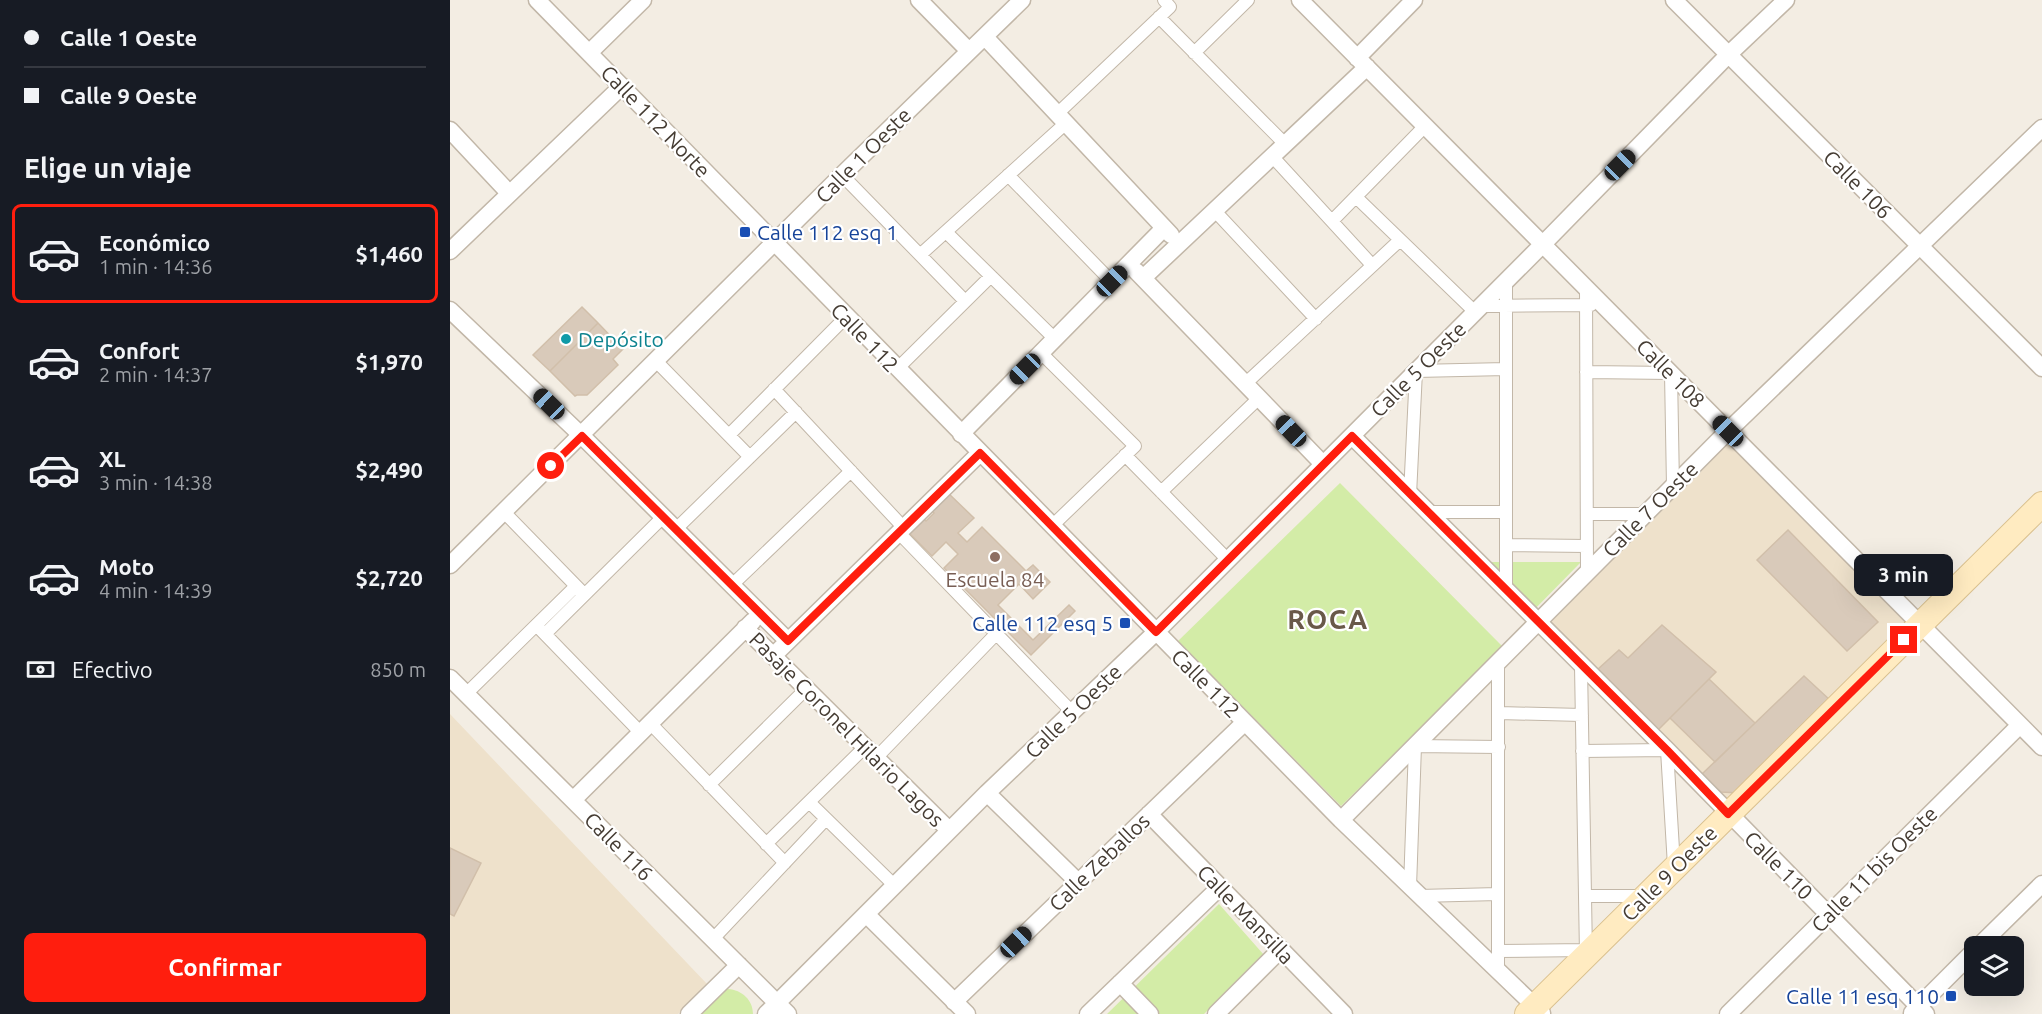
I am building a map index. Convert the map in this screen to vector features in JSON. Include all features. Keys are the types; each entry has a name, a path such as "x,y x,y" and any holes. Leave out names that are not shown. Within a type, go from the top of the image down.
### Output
{"main road":[{"name":"Calle 9 Oeste","path":"1535,1012 1586,952 1646,896 2042,504"}],"street":[{"name":"Calle 112 Norte","path":"537,0 775,243"},
{"path":"589,53 644,0"},
{"path":"919,0 969,51"},
{"name":"Calle 1 Oeste","path":"450,565 842,175 1022,0"},
{"path":"1194,53 1248,0"},
{"name":"Calle 108","path":"1300,0 2042,747"},
{"path":"1143,278 1285,144 1362,62 1414,0"},
{"name":"Calle 106","path":"1674,0 2042,368"},
{"name":"Calle 5 Oeste","path":"777,1010 894,885 1156,632 1729,54 1786,0"},
{"path":"920,255 1008,175 1159,17 1167,3"},
{"path":"1159,17 1285,144"},
{"path":"985,37 1179,243"},
{"path":"450,250 622,86"},
{"path":"1332,221 1425,126"},
{"name":"Calle 7 Oeste","path":"1341,820 1728,431 2042,128"},
{"path":"450,130 509,193"},
{"path":"1272,156 1372,266"},
{"path":"842,175 965,301"},
{"path":"1008,175 1112,281"},
{"path":"1356,197 1400,240 1478,309 1505,306 1603,305"},
{"path":"1214,210 1316,319"},
{"path":"961,434 1164,228"},
{"path":"946,232 1055,339"},
{"path":"1245,384 1400,240"},
{"name":"Calle 112","path":"775,243 1341,820 1498,972 1535,1012"},
{"path":"1129,264 1323,464"},
{"path":"897,369 991,276"},
{"path":"1506,281 1506,591"},
{"path":"1586,287 1587,573"},
{"name":"Pasaje Coronel Hilario Lagos","path":"450,310 582,436 788,641"},
{"path":"729,435 846,317"},
{"path":"1041,352 1135,446 1052,526"},
{"path":"656,361 750,457"},
{"path":"1410,495 1416,371 1506,369"},
{"path":"1586,372 1671,373 1673,487"},
{"path":"774,389 851,471 901,531 996,634 1072,712"},
{"path":"1161,492 1259,398"},
{"path":"676,529 796,412"},
{"name":"Calle 110","path":"1352,436 1667,750 1919,1012"},
{"path":"773,656 980,453"},
{"path":"1125,455 1228,560"},
{"path":"732,585 851,471"},
{"path":"504,512 580,591"},
{"path":"1427,512 1506,512"},
{"path":"1587,514 1646,514"},
{"path":"465,694 541,630 580,591 663,517"},
{"path":"1506,545 1587,546"},
{"path":"573,800 760,613"},
{"name":"Pasaje Coronel Hilario Lagos","path":"745,628 949,830"},
{"path":"541,630 645,728 710,785 785,863"},
{"path":"766,844 809,802 870,752 996,634"},
{"path":"1498,662 1498,972"},
{"path":"1498,951 1586,952 1581,666"},
{"name":"Calle 116","path":"450,678 739,965 777,1010"},
{"path":"710,785 806,689"},
{"path":"1499,713 1582,714"},
{"name":"Calle Zeballos","path":"954,1002 1245,722"},
{"name":"Calle 11 bis Oeste","path":"1728,1014 2020,725"},
{"path":"1498,894 1415,891 1415,746 1499,747"},
{"path":"1582,751 1667,750 1674,868"},
{"path":"987,793 1078,882"},
{"path":"809,802 894,885"},
{"name":"Calle Mansilla","path":"1149,814 1344,1014"},
{"path":"712,939 826,819"},
{"path":"1989,936 2042,884"},
{"path":"1088,1014 1220,887"},
{"path":"1585,896 1646,896"},
{"path":"866,914 967,1014"},
{"path":"1216,1014 1281,949"},
{"path":"1919,1012 1964,962"},
{"path":"689,1014 739,965"},
{"path":"1120,983 1150,1014"}],"shaded area":[{"path":"1728,431 1920,624 1728,814 1538,623"},
{"path":"450,714 708,985 678,1014 450,1014"}],"green space":[{"path":"1340,483 1503,647 1341,806 1178,641"},
{"path":"1484,562 1581,562 1529,615"},
{"path":"1219,904 1264,955 1204,1014 1107,1014"},
{"path":"725,990 738,991 749,1000 753,1014 697,1014"}],"building":[{"name":"Depósito","path":"582,307 598,323 550,371 533,355"},
{"path":"598,323 623,349 613,359 618,365 587,395 575,396 550,371"},
{"path":"947,492 974,518 958,533 967,542 982,527 1026,571 1033,565 1050,582 1033,599 1019,584 998,605 1033,640 1069,605 1075,611 1031,655 944,568 958,554 946,542 932,556 908,532 922,517 926,521 934,513 930,509"},
{"path":"1788,530 1878,622 1847,651 1757,560"},
{"path":"1662,625 1716,672 1658,730 1597,670 1619,650 1628,658"},
{"path":"1804,676 1831,701 1739,793 1721,792 1701,775"},
{"path":"1709,679 1755,723 1715,762 1670,718"},
{"path":"450,848 481,863 454,916 450,914"}],"place":[{"name":"Calle 112 esq 1","path":"745,232"},
{"name":"Depósito","path":"566,339"},
{"name":"Escuela 84","path":"995,557"},
{"name":"Calle 112 esq 5","path":"1125,623"},
{"name":"Calle 11 esq 110","path":"1951,996"}],"district":[{"name":"ROCA","path":"1328,619"}],"route":[{"path":"551,466 582,436 788,641 980,453 1156,632 1352,436 1667,750 1728,814 1904,640"}]}
